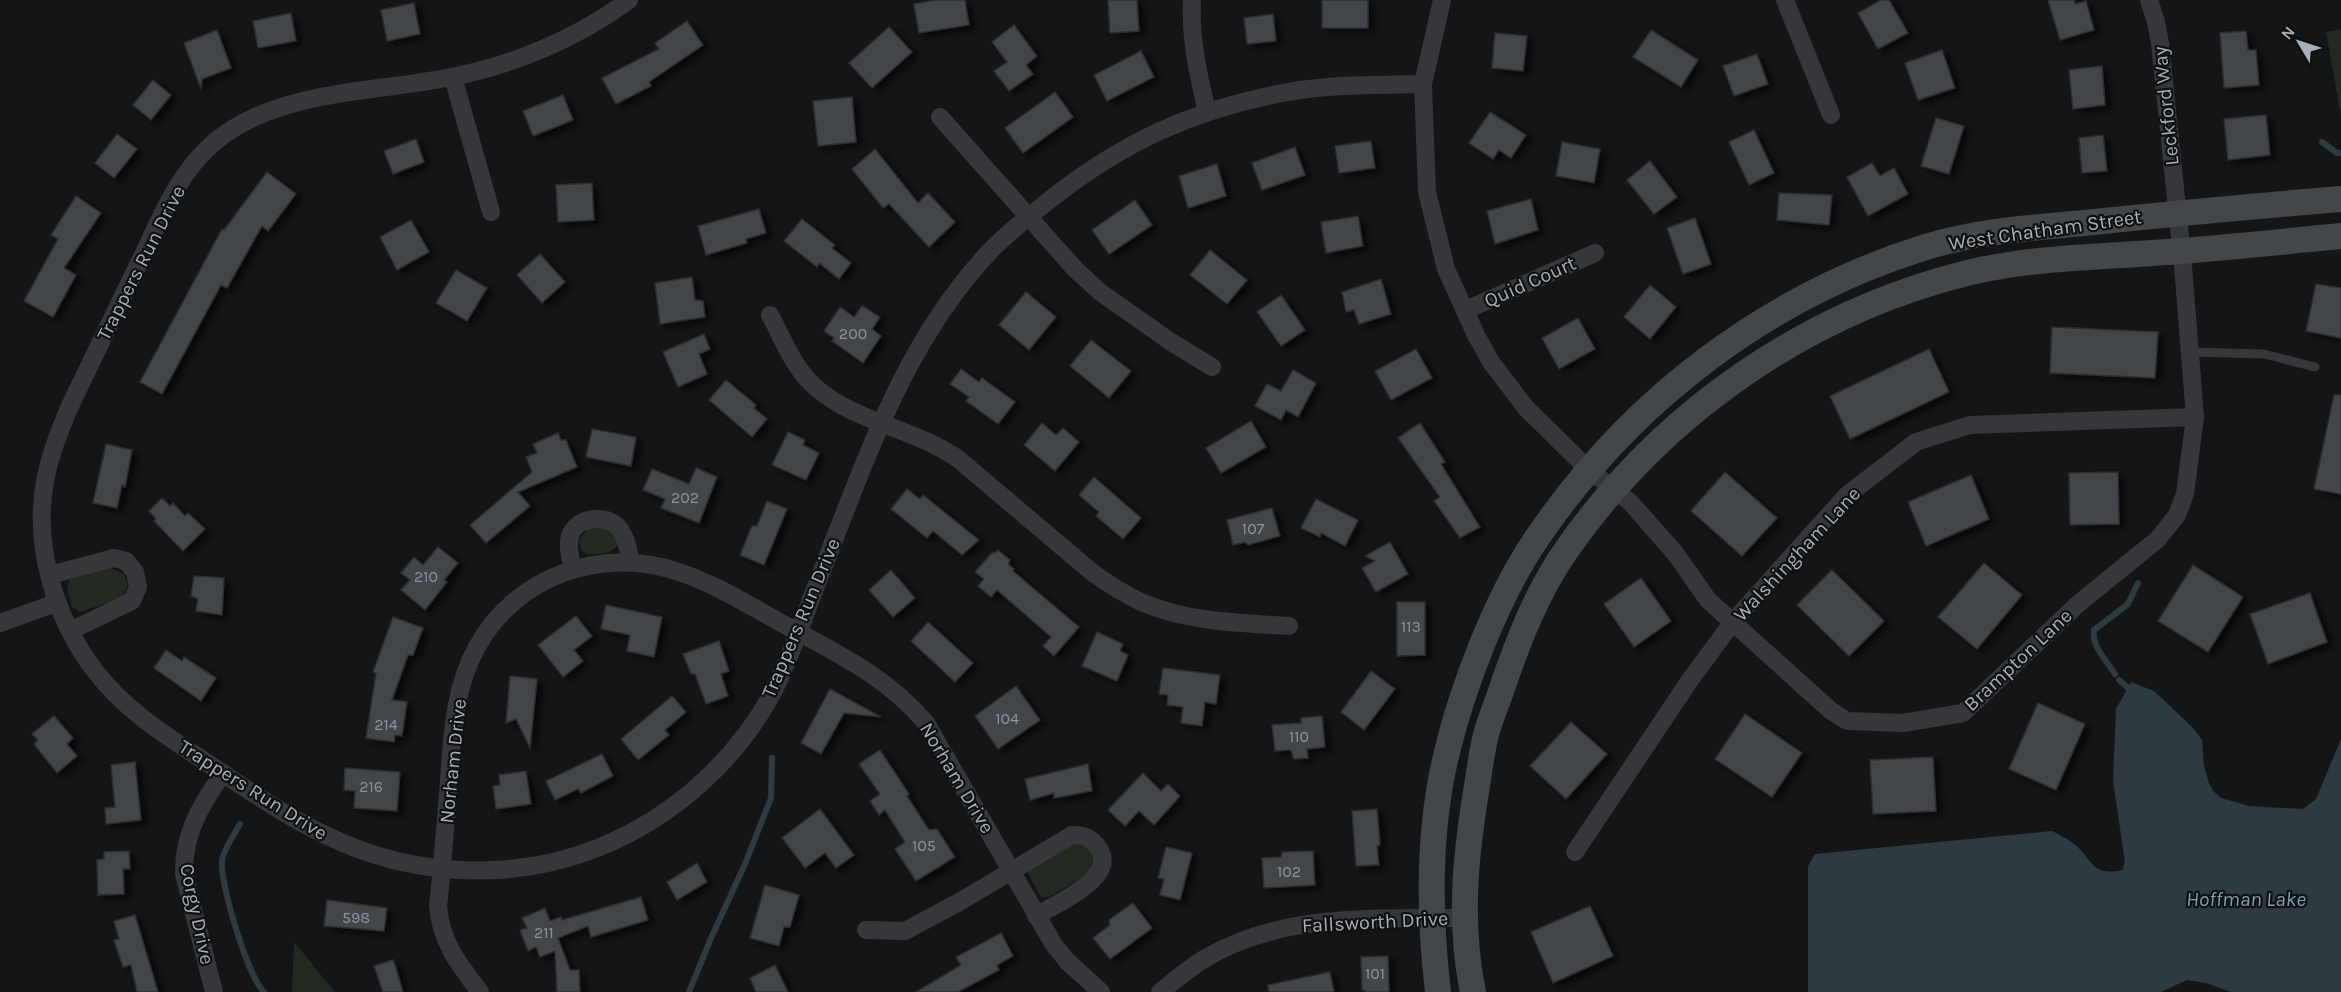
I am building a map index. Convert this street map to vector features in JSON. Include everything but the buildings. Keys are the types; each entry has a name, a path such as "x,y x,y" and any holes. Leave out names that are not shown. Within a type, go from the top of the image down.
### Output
{"street":[{"name":"Trappers Run Drive","path":"629,0 609,6 552,45 507,62 453,77 319,98 274,108 223,136 202,153 172,196 69,408 54,444 45,481 42,515 44,550 56,603 89,663 104,683 132,711 223,774 311,830 339,843 385,858 442,869 480,871 511,870 545,864 581,855 623,838 682,800 704,781 741,739 776,686 901,379 942,309 968,275 996,245 1070,184 1114,153 1159,130 1206,111 1292,91 1363,85 1423,84"},
{"path":"1191,0 1194,57 1206,111"},
{"name":"Brampton Lane","path":"1442,0 1423,84 1427,192 1446,270 1491,362 1526,408 1588,470 1615,488 1630,502 1675,553 1708,600 1830,710 1847,721 1903,723 1963,713 2078,604 2158,539 2177,515 2186,494 2195,417 2177,213"},
{"path":"1785,0 1831,115"},
{"name":"Leckford Way","path":"2149,0 2160,44 2177,213"},
{"path":"453,77 491,212"},
{"path":"940,117 1074,269 1100,292 1171,342 1212,367"},
{"name":"West Chatham Street","path":"1438,992 1431,918 1434,852 1440,791 1446,757 1459,710 1481,649 1508,589 1536,540 1588,470 1646,410 1723,347 1791,303 1867,268 1929,246 1996,232 2341,199"},
{"name":"West Chatham Street","path":"1473,992 1464,918 1470,830 1485,737 1518,640 1566,550 1615,488 1679,424 1715,393 1795,341 1868,306 1929,284 2047,258 2180,251 2341,236"},
{"name":"Quid Court","path":"1466,310 1595,253"},
{"path":"770,315 789,352 809,381 829,398 940,446 1093,573 1126,594 1146,604 1182,614 1289,626"},
{"name":"Walshingham Lane","path":"1575,852 1690,680 1732,623 1846,496 1916,442 1970,425 2195,417"},
{"path":"573,570 568,543 570,536 579,524 594,518 602,518 617,526 625,540 631,562"},
{"path":"50,575 114,558 126,561 135,572 138,587 132,601 70,631"},
{"name":"Norham Drive","path":"480,992 455,959 442,932 438,906 459,693 472,658 489,628 518,598 535,585 573,570 603,564 631,562 661,566 692,576 869,671 911,705 926,723 1036,916 1068,962 1101,992"},
{"path":"0,623 56,603"},
{"name":"Corgy Drive","path":"214,992 184,874 184,859 191,825 223,774"},
{"path":"866,930 905,931 961,901 1072,835 1083,835 1091,839 1101,851 1103,865 1097,878 1036,916"},
{"name":"Fallsworth Drive","path":"1160,992 1204,959 1231,946 1285,927 1329,921 1464,918"}],"lane":[{"path":"2189,352 2264,354 2315,367"}],"shaded area":[{"path":"2341,29 2341,117 2326,32"},
{"path":"606,527 619,539 618,544 611,551 602,554 586,554 581,549 579,541 588,528"},
{"path":"111,568 124,574 128,585 122,598 80,612 72,607 67,589 70,579"},
{"path":"1072,843 1085,844 1095,857 1089,874 1049,897 1041,897 1027,872"},
{"path":"294,942 335,992 292,992"}],"water":[{"name":"Hoffman Lake","path":"2131,682 2154,691 2192,727 2202,740 2204,766 2213,791 2221,798 2249,806 2303,809 2316,799 2341,739 2341,992 2231,992 2206,983 2187,980 2161,992 1808,992 1808,866 1815,854 2052,831 2073,843 2098,868 2104,871 2122,870 2125,862 2113,781 2116,709"}],"waterway":[{"path":"2322,142 2337,153 2341,153"},
{"path":"2115,674 2097,648 2094,630 2128,604 2138,583"},
{"path":"2119,680 2128,688"},
{"path":"689,992 771,798 772,758"},
{"path":"240,824 222,861 225,889 243,950 264,992"}]}
